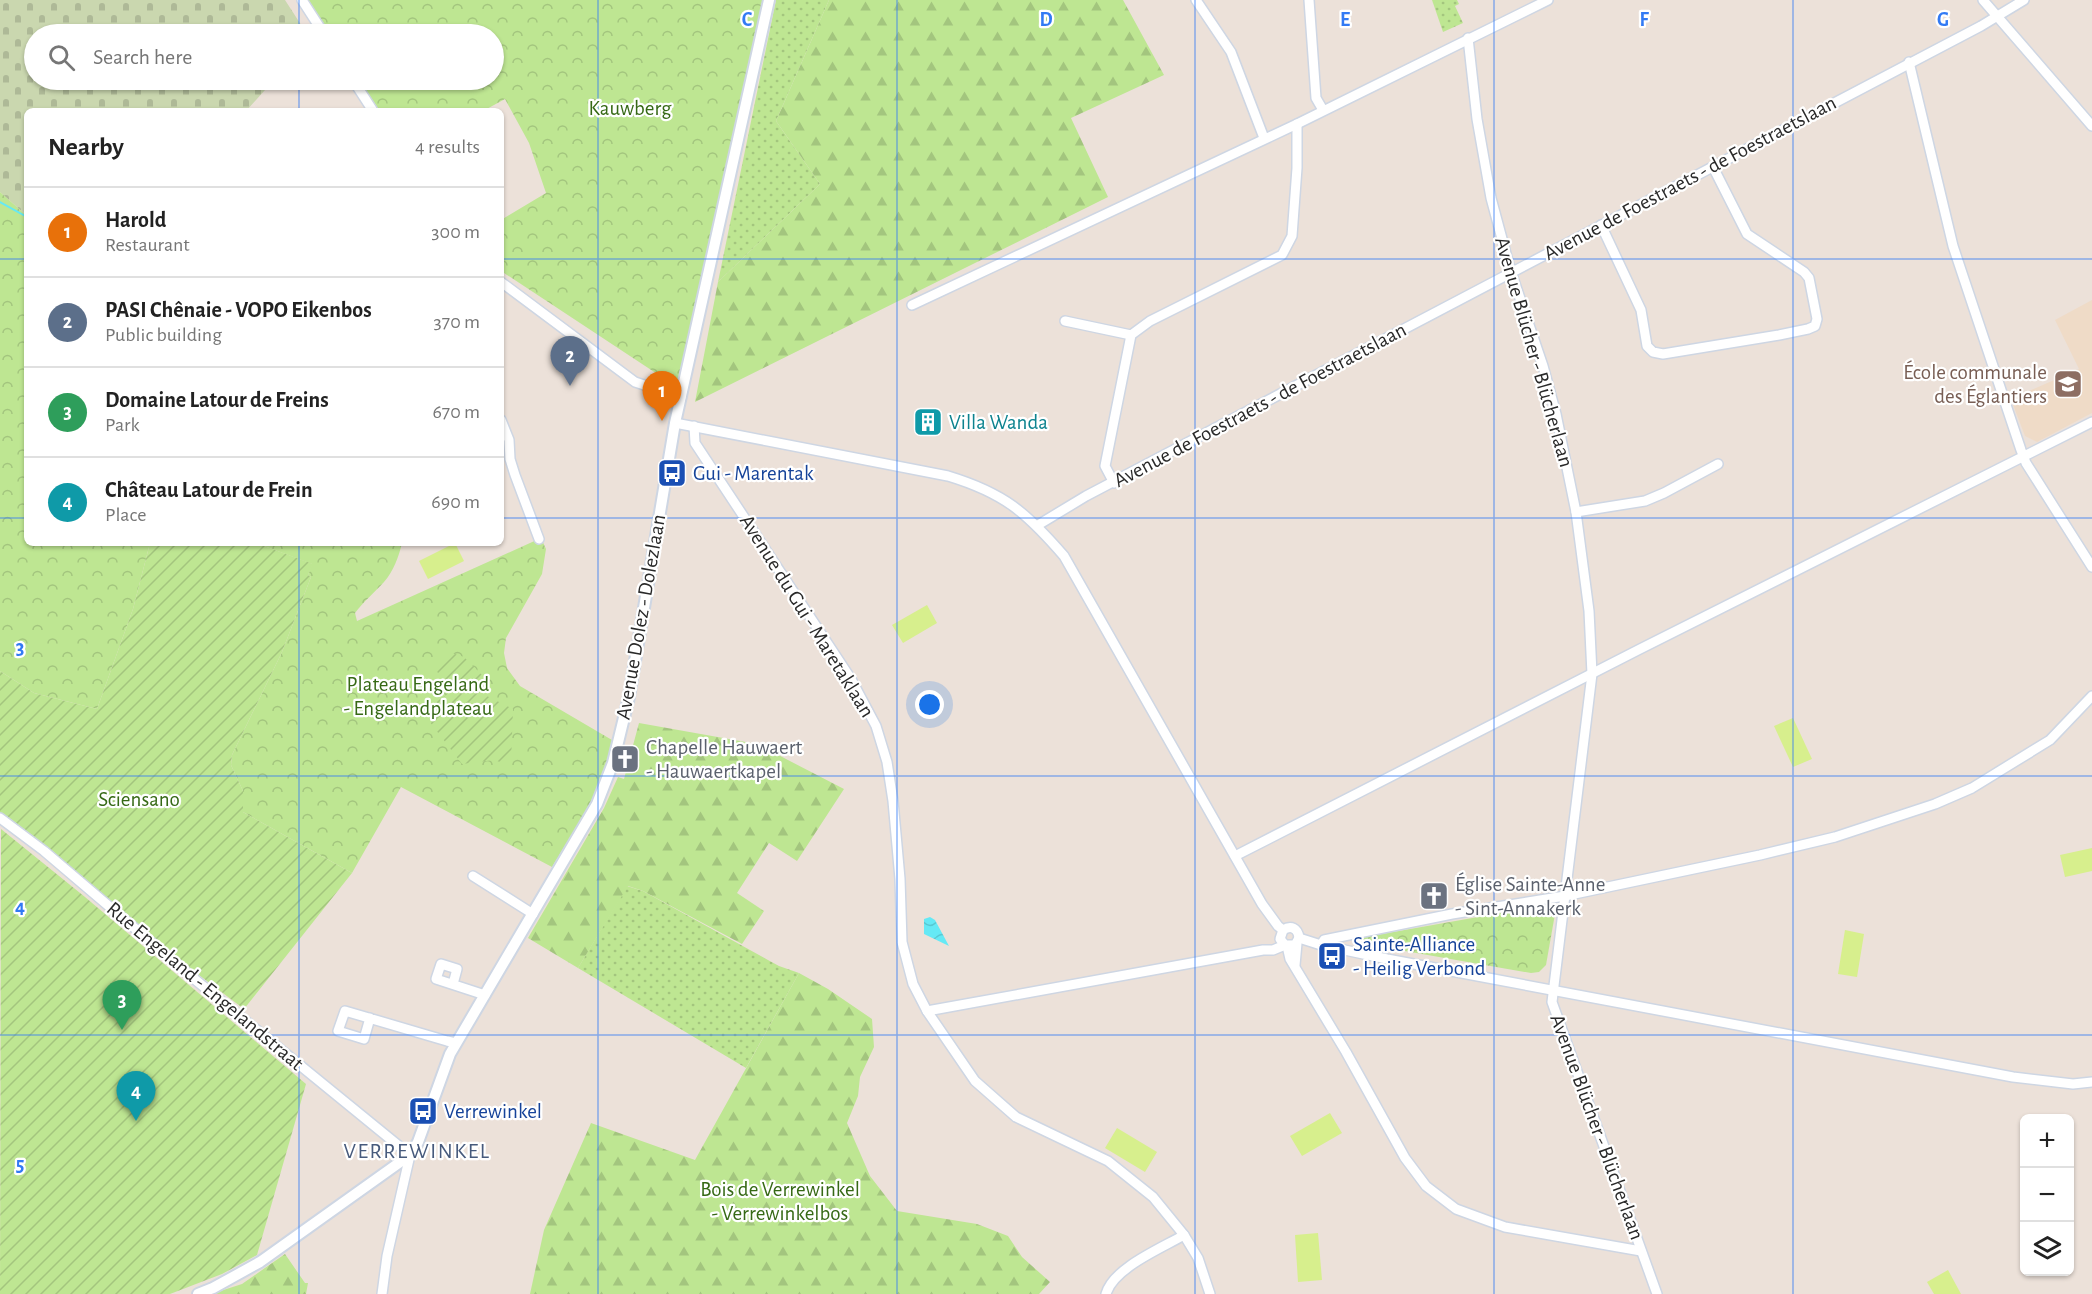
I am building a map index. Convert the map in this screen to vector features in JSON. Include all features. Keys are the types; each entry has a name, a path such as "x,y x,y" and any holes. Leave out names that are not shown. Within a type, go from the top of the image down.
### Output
{"street":[{"path":"302,0 318,24"},
{"name":"Avenue Dolez - Dolezlaan","path":"382,1294 387,1257 410,1155 418,1142 444,1069 456,1043 597,804 613,763 629,697 675,423 769,0"},
{"path":"1196,0 1231,52 1264,138"},
{"path":"1310,0 1316,98 1323,110"},
{"path":"912,305 1297,124 1548,0"},
{"path":"1983,0 2092,126"},
{"name":"Avenue de Foestraets - de Foestraetslaan","path":"1038,525 1113,483 2025,0"},
{"name":"Avenue Blücher - Blücherlaan","path":"1468,38 1484,162 1511,272 1543,366 1556,414 1576,512 1589,610 1593,674 1552,1002 1657,1294"},
{"path":"1909,62 1953,246 2023,456 2092,567"},
{"path":"359,90 371,108"},
{"path":"1113,483 1106,466 1131,335 1150,321 1282,255 1292,236 1297,168 1297,124"},
{"path":"1601,225 1635,293 1641,310 1647,346 1653,352 1663,354 1779,335 1815,326 1817,319 1809,278 1804,272 1747,234 1713,167"},
{"path":"504,284 635,382 681,397"},
{"path":"1065,321 1131,335"},
{"path":"1235,856 2092,422"},
{"path":"675,423 948,476 974,484 1000,497 1038,525 1064,556 1262,904 1282,933 1281,941 1286,945 1290,959 1296,965 1405,1158 1426,1186 1456,1209 1505,1227 1641,1251"},
{"name":"Avenue du Gui - Maretaklaan","path":"694,426 695,443 851,679 876,726 887,762 893,801 900,879 902,942 913,984 927,1011 975,1081 1016,1117 1108,1161 1154,1197 1184,1235 1198,1258 1210,1294"},
{"path":"504,428 509,440 510,459 515,475 539,539"},
{"path":"1576,512 1645,501 1718,464"},
{"path":"1321,945 1323,940 1452,914 1565,896 1835,837 1935,804 1972,788 2050,740 2092,696"},
{"name":"Rue Engeland - Engelandstraat","path":"0,820 44,851 198,982 410,1155"},
{"path":"473,876 532,914"},
{"path":"1263,950 1272,945 1288,927 1294,928 1298,932 1296,965"},
{"path":"927,1011 1273,950 1298,940 1387,959 2013,1077 2066,1083 2092,1082"},
{"path":"453,984 485,995"},
{"path":"370,1018 456,1043"},
{"path":"198,1294 260,1262 410,1155"},
{"path":"1106,1294 1108,1286 1120,1273 1184,1235"}],"shaded area":[{"name":"École communale des Églantiers","path":"2092,300 2092,413 2037,442 2025,436 2011,399 2079,369 2055,320"}],"green space":[{"path":"0,0 285,0 301,24 24,24 24,90 265,90 249,108 24,108 24,213 0,192"},
{"name":"Kauwberg","path":"308,0 765,0 680,389 504,273 504,218 546,193 529,143 505,99 488,108 377,108 365,90 504,90 504,24 324,24"},
{"path":"776,0 829,0 776,121 820,184 718,282"},
{"path":"829,0 1123,0 1164,75 1071,118 1108,197 695,402 718,282 820,184 776,121"},
{"path":"1432,0 1457,0 1459,4 1455,6 1463,23 1443,32"},
{"path":"0,192 24,213 24,546 149,546 133,609 97,709 34,693 0,671"},
{"name":"Plateau Engeland - Engelandplateau","path":"541,538 546,549 542,574 506,638 504,653 507,668 520,686 612,740 596,790 580,822 552,867 401,787 352,873 243,812 243,791 231,765 232,755 282,652 311,577 308,575 312,564 264,546 401,546 387,578 355,613 357,621"},
{"name":"Sciensano","path":"149,546 264,546 313,564 308,575 311,577 282,652 232,755 231,765 243,791 243,812 352,873 244,1009 175,957 0,815 0,671 34,693 97,709 133,609"},
{"path":"449,546 456,546 464,561 428,579 419,561"},
{"path":"927,605 937,623 903,643 892,625"},
{"path":"452,653 464,657 482,675 485,695 513,709 511,763 494,760 462,764 423,713 427,707 448,694 436,669 439,659"},
{"path":"1793,718 1812,759 1793,767 1774,726"},
{"path":"639,723 757,744 844,789 797,861 769,843 737,893 764,911 742,944 643,891 628,886 578,968 528,938 604,808 618,777 624,779"},
{"path":"1,829 306,1084 257,1255 222,1274 170,1294 0,1294"},
{"path":"2092,848 2092,871 2065,877 2060,855"},
{"path":"627,886 643,891 779,966 799,973 746,1068 578,968"},
{"path":"1540,906 1554,909 1555,914 1546,965 1539,972 1531,973 1365,944 1362,940 1365,937"},
{"path":"1845,930 1864,934 1857,977 1838,974"},
{"name":"Bois de Verrewinkel - Verrewinkelbos","path":"799,973 828,989 872,1019 874,1047 860,1077 858,1096 847,1123 870,1176 897,1211 977,1224 1008,1236 1022,1257 1050,1282 1039,1294 530,1294 544,1230 591,1123 695,1160"},
{"path":"1330,1113 1342,1133 1302,1156 1290,1136"},
{"path":"1117,1128 1157,1152 1145,1172 1105,1148"},
{"path":"1318,1233 1322,1280 1298,1282 1295,1235"},
{"path":"285,1254 305,1283 308,1283 306,1294 211,1294 242,1284"},
{"path":"1948,1270 1961,1294 1934,1294 1927,1282"}],"water":[{"path":"930,917 935,920 949,946 924,934 924,919"}],"waterway":[{"path":"0,202 24,215"}],"place":[{"name":"École communale des Églantiers","path":"2068,384"},
{"name":"PASI Chênaie - VOPO Eikenbos","path":"570,386"},
{"name":"Harold","path":"662,421"},
{"name":"Villa Wanda","path":"928,422"},
{"name":"Gui - Marentak","path":"672,473"},
{"name":"Chapelle Hauwaert - Hauwaertkapel","path":"625,759"},
{"name":"Église Sainte-Anne - Sint-Annakerk","path":"1434,896"},
{"name":"Sainte-Alliance - Heilig Verbond","path":"1332,956"},
{"name":"Domaine Latour de Freins","path":"122,1030"},
{"name":"Verrewinkel","path":"423,1111"},
{"name":"Château Latour de Frein","path":"136,1121"}],"district":[{"name":"VERREWINKEL","path":"417,1151"}]}
